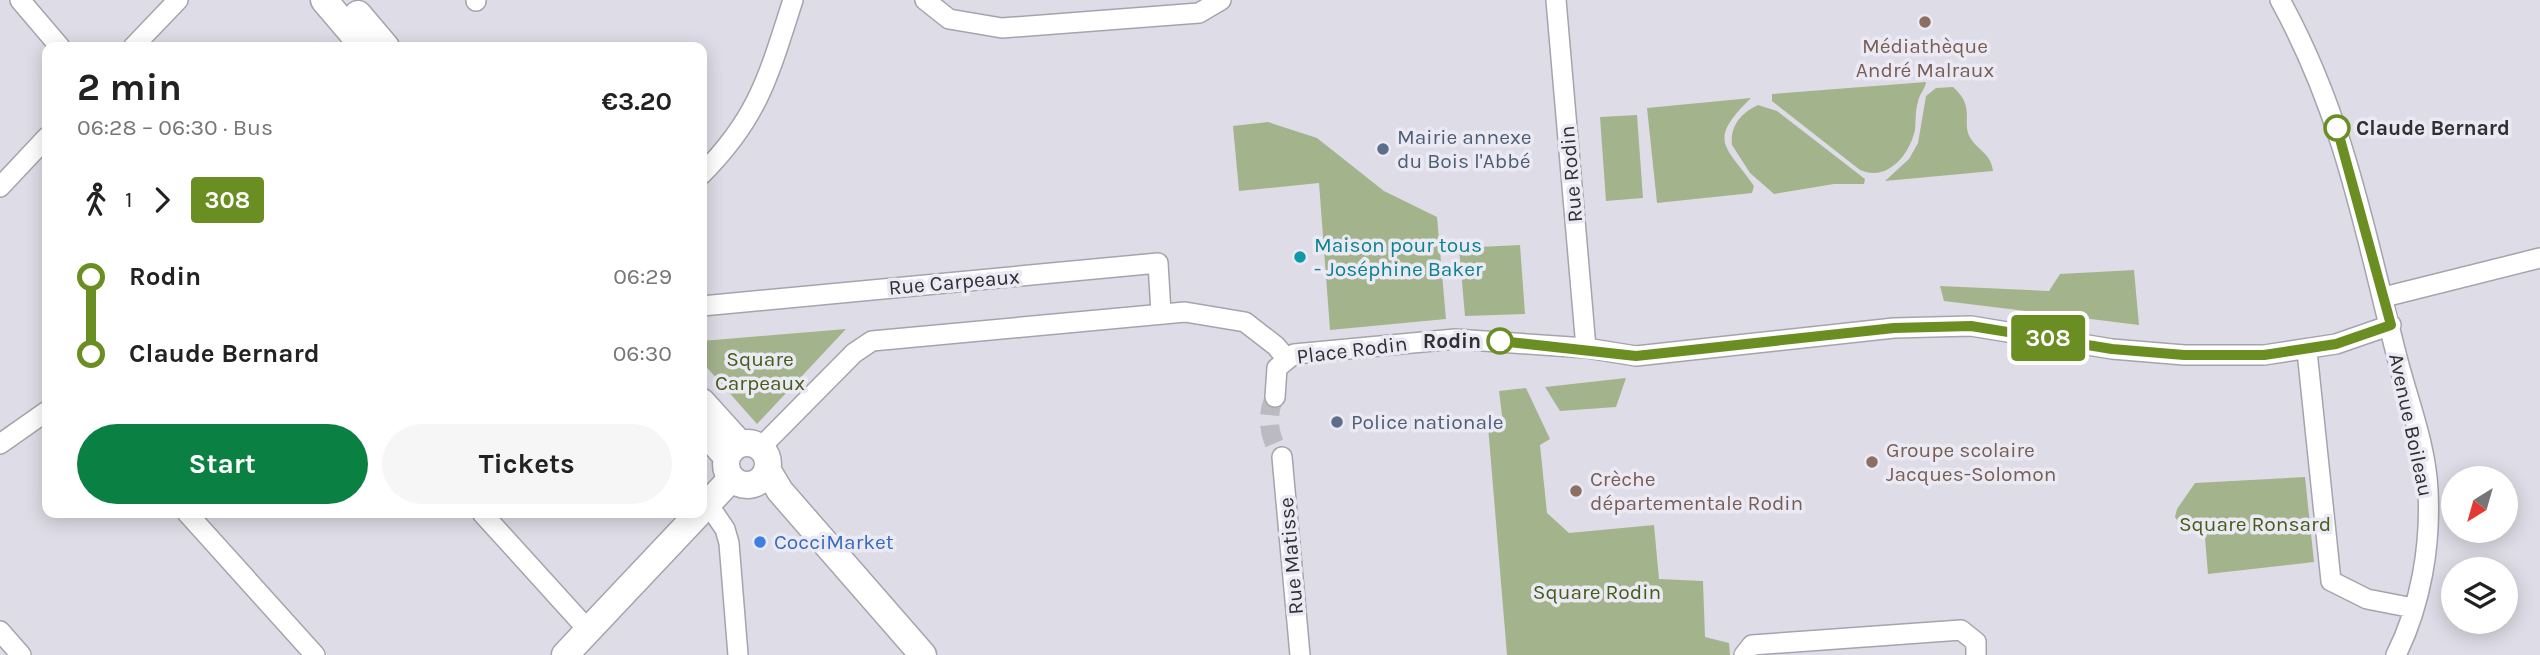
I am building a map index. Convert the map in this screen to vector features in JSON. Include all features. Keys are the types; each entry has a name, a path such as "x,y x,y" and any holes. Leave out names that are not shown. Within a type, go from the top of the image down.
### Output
{"main road":[{"path":"324,0 360,42"},
{"path":"346,0 382,42"},
{"path":"707,409 747,464 905,655"},
{"path":"707,433 780,491 923,655"},
{"path":"707,505 747,464"},
{"path":"565,655 695,518"}],"street":[{"path":"20,0 56,42"},
{"path":"138,42 178,0"},
{"path":"707,168 746,124 771,69 793,0"},
{"path":"925,0 948,19 1002,28 1199,13 1221,0"},
{"name":"Rue Rodin","path":"1556,0 1586,348"},
{"name":"Avenue Boileau","path":"2280,0 2328,102 2352,176 2414,414 2428,491 2429,537 2413,608 2396,655"},
{"path":"0,187 42,142"},
{"path":"2384,297 2540,258"},
{"name":"Rue Carpeaux","path":"707,306 1158,263 1161,313"},
{"path":"747,464 811,394 868,342 1185,312 1245,322 1286,358"},
{"name":"Place Rodin","path":"1275,397 1276,372 1286,358 1312,351 1455,339 1586,348 1636,356 1894,328 1971,326 2112,349 2184,355 2264,355 2307,351 2351,341 2391,325"},
{"path":"2307,351 2332,582 2367,599 2413,608"},
{"path":"0,444 42,415"},
{"name":"Rue Matisse","path":"1282,457 1300,655"},
{"path":"707,513 725,529 729,543 738,655"},
{"path":"192,518 315,655"},
{"path":"487,518 589,631"},
{"path":"1744,655 1752,645 1961,630 1976,642 1976,655"},
{"path":"0,631 22,655"}],"green space":[{"path":"1926,82 1916,109 1915,130 1908,149 1895,164 1879,172 1860,170 1772,101 1772,94"},
{"path":"1953,87 1966,108 1968,133 1988,157 1993,171 1885,181 1909,159 1918,143 1926,96 1936,88"},
{"path":"1751,98 1729,125 1725,143 1754,186 1752,193 1657,203 1647,108"},
{"path":"1758,105 1777,111 1865,179 1864,184 1834,184 1774,194 1750,173 1732,145 1733,132 1738,121"},
{"path":"1637,115 1643,198 1606,201 1600,117"},
{"path":"1268,122 1317,138 1384,191 1437,217 1446,319 1330,330 1319,183 1239,191 1233,126"},
{"path":"1520,245 1525,314 1465,316 1459,248"},
{"path":"2134,270 2139,325 1944,301 1940,286 2049,291 2060,274"},
{"name":"Square Carpeaux","path":"846,329 757,424 707,368 707,341"},
{"path":"1626,378 1616,407 1560,411 1545,387"},
{"name":"Square Rodin","path":"1526,388 1550,439 1540,445 1547,513 1569,533 1654,525 1659,579 1703,581 1705,637 1729,643 1730,655 1507,655 1488,426 1503,423 1499,391"},
{"name":"Square Ronsard","path":"2305,477 2314,562 2208,574 2205,538 2181,526 2175,517 2177,509 2195,483"}],"tunnel":[{"path":"1275,397 1269,420 1274,443 1282,457"}],"bus line":[{"name":"308","path":"1500,341 1586,348 1636,356 1913,327 1971,326 2112,349 2184,355 2264,355 2307,351 2351,341 2391,325 2337,128"}],"place":[{"name":"Médiathèque André Malraux","path":"1925,22"},
{"name":"Claude Bernard","path":"2337,128"},
{"name":"Mairie annexe du Bois l'Abbé","path":"1383,149"},
{"name":"Maison pour tous - Joséphine Baker","path":"1300,257"},
{"name":"Rodin","path":"1500,341"},
{"name":"Police nationale","path":"1337,422"},
{"name":"Groupe scolaire Jacques-Solomon","path":"1872,462"},
{"name":"Crèche départementale Rodin","path":"1576,491"},
{"name":"CocciMarket","path":"760,542"}]}
